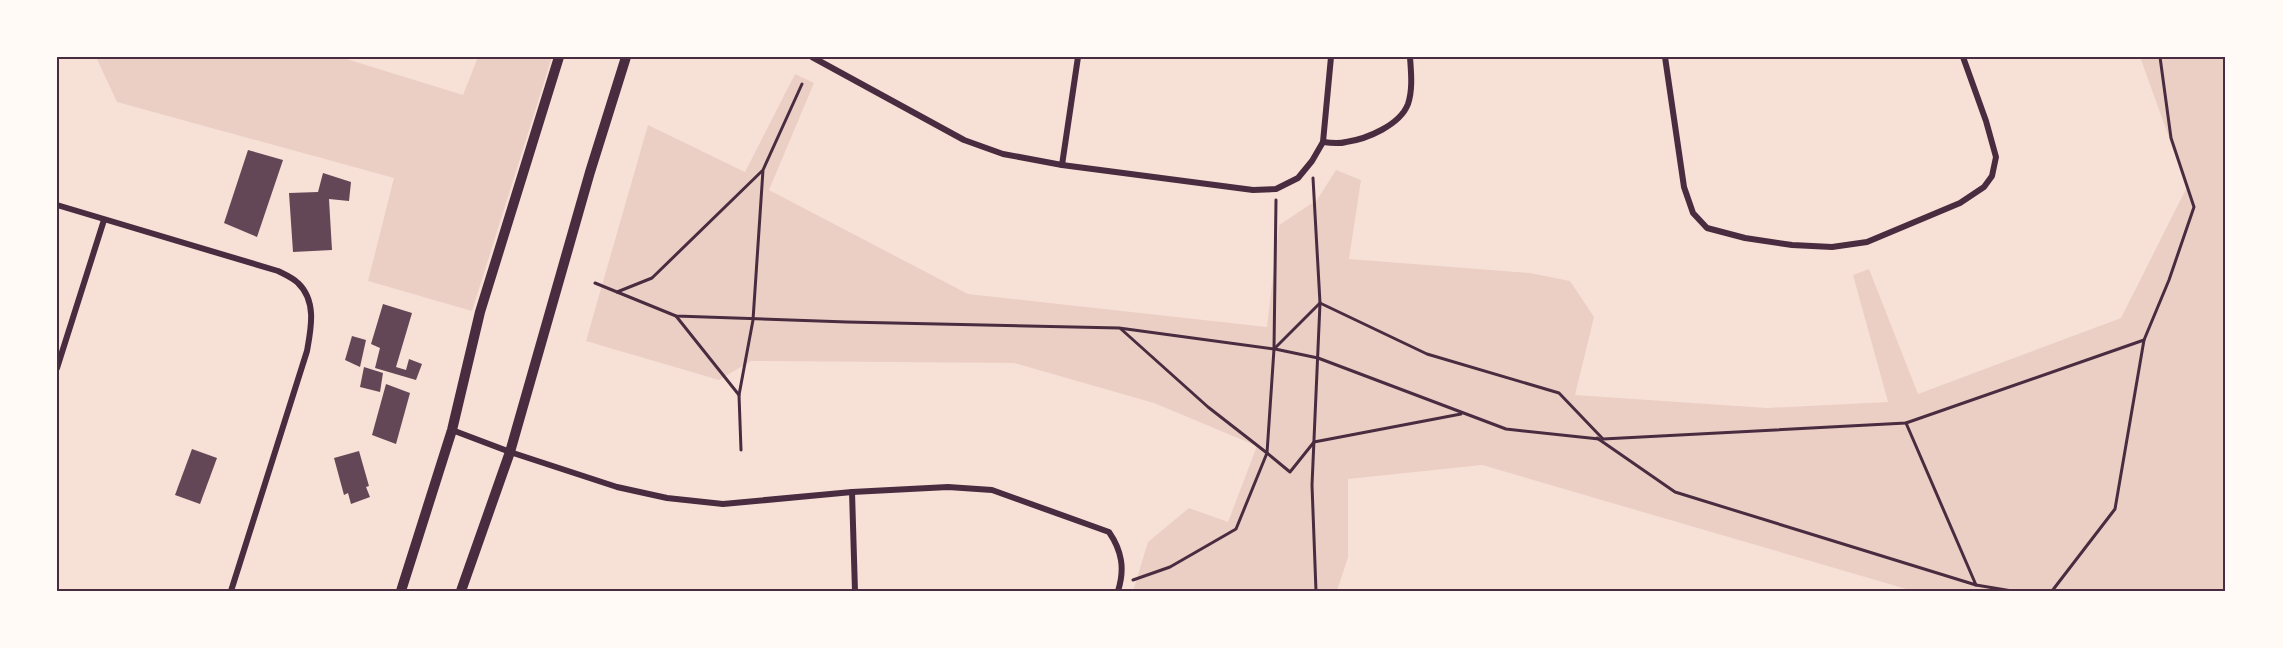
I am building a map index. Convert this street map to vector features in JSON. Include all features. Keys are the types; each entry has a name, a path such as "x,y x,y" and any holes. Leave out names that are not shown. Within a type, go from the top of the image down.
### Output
{"street":[{"path":"401,591 452,430 480,312 559,57"},
{"path":"461,591 510,452 587,183 626,57"},
{"path":"812,57 963,140 1003,154 1062,165 1253,190 1276,189 1298,177 1312,161 1323,142 1331,57"},
{"path":"1062,165 1078,57"},
{"path":"1323,142 1346,143 1367,136 1387,127 1402,114 1408,104 1412,84 1410,57"},
{"path":"1665,57 1684,187 1693,213 1707,228 1745,238 1792,245 1832,247 1867,242 1960,203 1983,187 1992,176 1996,157 1963,57"},
{"path":"57,205 278,271 299,284 310,302 312,324 307,351 231,591"},
{"path":"57,368 104,220"},
{"path":"452,430 510,452 617,487 667,498 723,504 852,492 948,487 992,490 1109,532 1119,548 1122,566 1119,588"},
{"path":"852,492 855,591"}],"path":[{"path":"2052,591 2115,509 2144,340 2169,280 2194,207 2171,138 2160,57"},
{"path":"741,450 739,395 753,320 763,170 802,84"},
{"path":"1312,161 1320,303 1312,485 1316,591"},
{"path":"617,292 652,278 763,170"},
{"path":"1119,588 1170,567 1236,529 1267,453 1274,349 1276,189"},
{"path":"595,283 675,316 753,320 1119,328 1274,349 1318,358 1461,414 1506,429 1603,439 1906,423 2144,340"},
{"path":"1274,349 1320,303"},
{"path":"1320,303 1427,354 1559,393 1603,439"},
{"path":"675,316 739,395"},
{"path":"1119,328 1208,407 1290,471 1314,442 1461,414"},
{"path":"1906,423 1978,591"},
{"path":"1597,438 1675,492 1976,585 2012,591"}],"shaded area":[{"path":"96,57 340,57 463,95 478,57 552,57 472,311 368,281 394,178 117,102"},
{"path":"2140,57 2226,57 2226,591 1913,591 1482,465 1348,479 1348,557 1337,591 1133,591 1148,542 1189,508 1228,522 1257,446 1154,403 1014,363 751,361 719,380 586,341 648,125 745,172 795,74 814,83 769,190 968,294 1267,327 1279,225 1317,200 1336,170 1361,180 1349,259 1530,273 1570,281 1594,317 1575,395 1767,408 1888,402 1853,275 1869,269 1918,394 2121,318 2187,187"}],"building":[{"path":"248,150 283,160 257,237 224,223"},
{"path":"323,173 351,182 349,201 329,199 332,250 293,252 289,193 318,192"},
{"path":"383,304 412,313 396,367 406,370 409,359 422,364 416,380 375,368 380,348 371,344"},
{"path":"352,336 366,340 360,367 345,360"},
{"path":"364,367 383,373 380,392 360,387"},
{"path":"386,384 410,393 396,444 372,435"},
{"path":"192,449 217,458 200,504 175,495"},
{"path":"359,451 370,497 351,504 348,493 344,495 334,458"}]}
